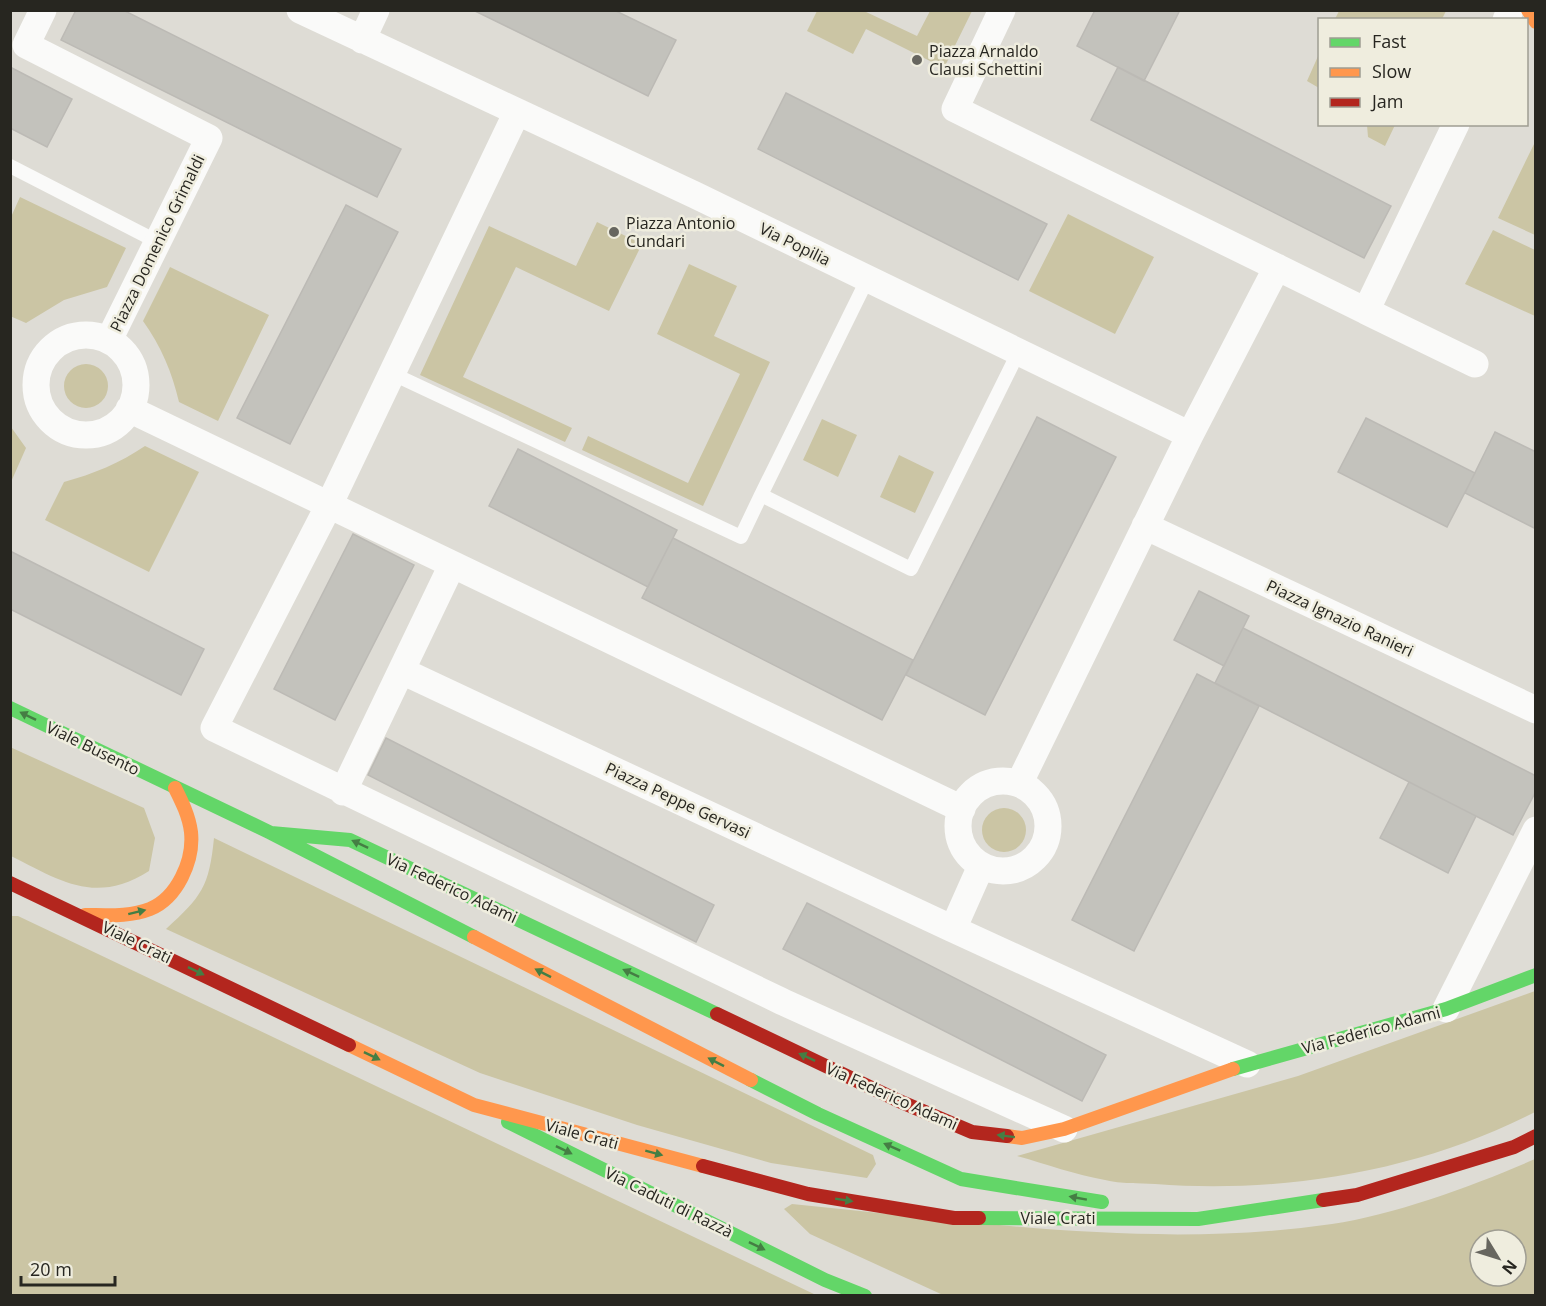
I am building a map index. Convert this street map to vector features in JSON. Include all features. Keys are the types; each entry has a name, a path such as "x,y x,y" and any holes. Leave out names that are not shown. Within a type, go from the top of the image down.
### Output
{"main road":[{"path":"1528,10 1536,22"},
{"name":"Viale Busento","path":"10,708 175,788"},
{"path":"79,914 125,915 151,909 166,899 177,885 188,860 191,835 186,813 175,788"},
{"name":"Via Federico Adami","path":"175,788 271,833 818,1114 961,1179 1198,1218"},
{"name":"Via Federico Adami","path":"271,833 350,840 899,1101 972,1132 1022,1138 1064,1129 1247,1064 1446,1009 1536,975"},
{"name":"Viale Crati","path":"10,883 79,914 474,1105 808,1194 954,1218 1198,1218"},
{"name":"Via Caduti di Razzà","path":"474,1105 825,1280 865,1296"},
{"path":"1198,1218 1357,1195 1514,1147 1536,1136"}],"street":[{"name":"Piazza Domenico Grimaldi","path":"43,10 26,45 209,138 109,340"},
{"name":"Via Popilia","path":"300,10 1190,435"},
{"path":"362,40 376,10"},
{"path":"1002,10 955,109 1475,364"},
{"path":"517,112 329,505 214,728 783,1002 1064,1129"},
{"path":"1366,311 1455,126"},
{"path":"1019,784 1190,435 1277,267"},
{"name":"Piazza Domenico Grimaldi","path":"78,335 94,335 109,340 122,350 133,370 135,394 129,409 120,422 106,431 90,435 73,434 58,426 45,414 38,399 35,382 39,365 48,351 62,340 78,335"},
{"path":"129,409 962,809"},
{"name":"Piazza Ignazio Ranieri","path":"1145,526 1536,710"},
{"path":"343,792 452,565"},
{"name":"Piazza Peppe Gervasi","path":"402,671 1247,1064"},
{"path":"1009,781 1019,784 1036,795 1045,806 1048,835 1043,848 1035,860 1009,872 995,871 981,866 969,857 961,843 958,828 962,809 967,799 979,788 993,782 1009,781"},
{"path":"1446,1009 1536,830"},
{"path":"953,929 981,866"}],"lane":[{"path":"10,166 158,242"},
{"path":"393,374 741,537 867,280"},
{"path":"761,495 911,569 1018,352"}],"shaded area":[{"path":"1339,10 1446,11 1442,18 1335,18"},
{"path":"817,11 864,11 917,36 930,11 972,11 944,68 866,29 853,54 807,31"},
{"path":"1318,56 1318,87 1307,81"},
{"path":"1367,126 1395,126 1385,146 1368,137"},
{"path":"1535,142 1535,235 1498,218"},
{"path":"20,197 126,248 107,287 64,300 26,323 10,316 11,217"},
{"path":"1068,214 1154,257 1115,334 1029,291"},
{"path":"597,222 642,244 609,311 516,267 463,377 572,428 565,442 420,375 489,226 576,266"},
{"path":"1493,230 1535,250 1535,316 1465,284"},
{"path":"689,264 737,286 714,336 770,362 703,506 582,450 588,436 688,483 740,374 657,334"},
{"path":"170,267 269,315 218,421 179,402 165,360 143,321"},
{"path":"86,364 95,365 102,370 107,377 107,395 102,402 95,407 86,408 77,407 70,402 65,395 64,386 65,377 70,370 77,365"},
{"path":"822,419 857,435 838,477 803,460"},
{"path":"11,427 26,448 11,482"},
{"path":"145,446 199,472 149,572 45,520 64,482 106,467"},
{"path":"899,455 934,472 915,513 880,497"},
{"path":"10,747 144,808 155,838 149,871 112,887 95,888 62,881 11,856"},
{"path":"1004,808 1019,815 1026,830 1019,845 1004,852 989,845 982,830 989,815"},
{"path":"214,838 873,1155 876,1164 867,1178 771,1163 637,1125 480,1073 166,929 188,908 202,890 212,855"},
{"path":"11,916 18,916 816,1295 11,1295"},
{"path":"1535,991 1535,1112 1446,1150 1350,1174 1252,1185 1203,1186 1111,1181 1017,1156 1298,1076"},
{"path":"1535,1159 1535,1295 943,1295 810,1234 784,1209 792,1204 994,1225 1129,1234 1197,1234 1265,1231 1356,1220 1462,1188"}],"building":[{"path":"76,10 123,10 401,149 377,197 61,40"},
{"path":"473,10 614,10 676,40 648,96"},
{"path":"1095,10 1180,10 1144,81 1077,46"},
{"path":"10,67 72,99 47,147 10,128"},
{"path":"1118,67 1391,206 1364,258 1091,120"},
{"path":"786,93 1047,224 1018,280 758,149"},
{"path":"346,205 398,232 290,444 237,418"},
{"path":"1037,417 1116,457 985,715 906,675"},
{"path":"1366,418 1475,473 1447,527 1338,472"},
{"path":"1495,432 1536,452 1536,529 1465,493"},
{"path":"518,449 677,530 648,587 489,506"},
{"path":"353,534 414,565 335,720 274,689"},
{"path":"673,538 913,660 882,720 642,598"},
{"path":"10,551 204,649 181,695 10,609"},
{"path":"1199,591 1249,616 1224,666 1174,640"},
{"path":"1243,628 1536,776 1536,791 1513,835 1215,683"},
{"path":"1197,674 1259,706 1134,951 1072,920"},
{"path":"386,738 714,905 696,942 368,775"},
{"path":"1409,782 1476,816 1448,873 1380,838"},
{"path":"807,903 1106,1055 1082,1101 783,949"}],"traffic: fast":[{"path":"10,708 271,833 474,937"},
{"path":"271,833 350,840 717,1014"},
{"path":"1233,1069 1446,1009 1536,975"},
{"path":"751,1080 818,1114 961,1179 1102,1202"},
{"path":"508,1122 825,1280 865,1296"},
{"path":"979,1218 1198,1219 1323,1200"}],"traffic: slow":[{"path":"1528,10 1536,22"},
{"path":"85,915 142,912 160,904 176,887 190,855 191,832 189,820 175,788"},
{"path":"474,937 751,1080"},
{"path":"349,1045 474,1105 703,1166"},
{"path":"1007,1136 1022,1138 1064,1129 1233,1069"}],"traffic: jam":[{"path":"10,883 349,1045"},
{"path":"717,1014 899,1101 972,1132 1007,1136"},
{"path":"1323,1200 1357,1195 1514,1147 1536,1136"},
{"path":"703,1166 808,1194 954,1218 979,1218"}],"place":[{"name":"Piazza Arnaldo Clausi Schettini","path":"917,60"},
{"name":"Piazza Antonio Cundari","path":"614,232"}]}
